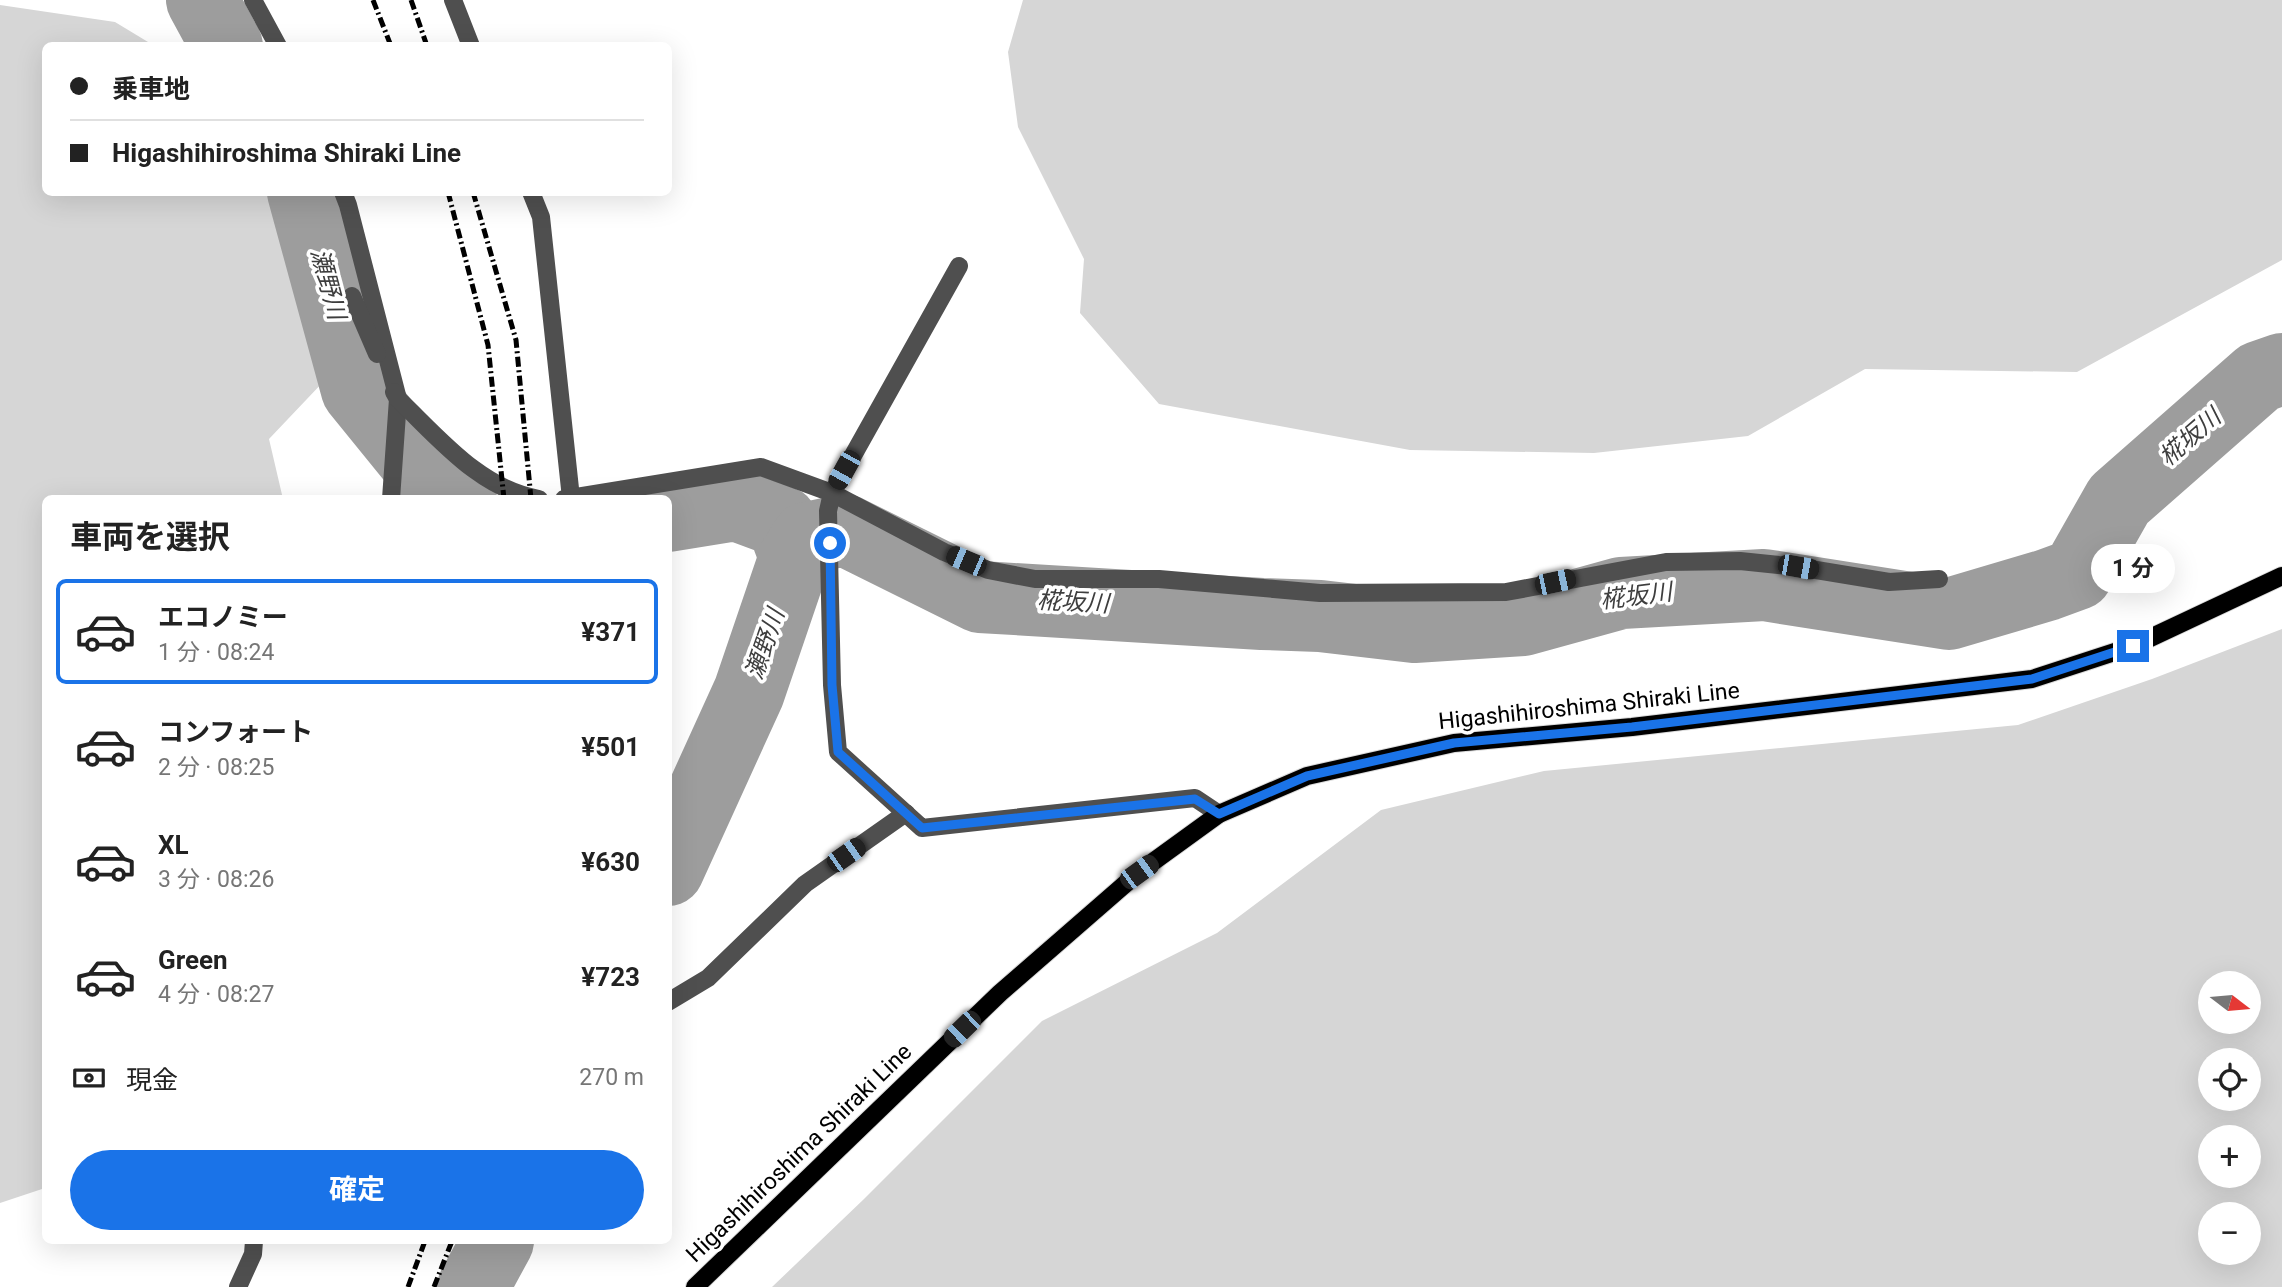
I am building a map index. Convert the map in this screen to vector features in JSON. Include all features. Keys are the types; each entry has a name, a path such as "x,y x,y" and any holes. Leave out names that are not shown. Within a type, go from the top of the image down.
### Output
{"main road":[{"name":"Higashihiroshima Shiraki Line","path":"695,1287 1000,993 1139,872 1219,814 1307,776 1454,743 1632,727 2032,679 2133,646 2282,576"}],"street":[{"path":"253,0 276,42"},
{"path":"453,0 469,42"},
{"path":"345,196 397,407 391,491"},
{"path":"533,196 541,217 568,495"},
{"path":"959,266 830,502 832,685 838,752 922,828 1195,799 1219,814"},
{"path":"352,296 397,407 473,470 519,495"},
{"path":"587,495 761,467 830,502 988,570 1035,579 1159,579 1320,593 1506,592 1666,562 1740,561 1798,567 1889,582 1939,579"},
{"path":"672,1000 708,978 805,884 906,813"},
{"path":"238,1287 253,1254 254,1244"}],"shaded area":[{"path":"1023,0 2282,0 2282,260 2077,372 1865,369 1748,436 1594,453 1410,450 1159,404 1080,313 1084,259 1018,127 1008,52"},
{"path":"0,5 115,22 148,42 42,42 42,196 276,196 330,308 325,380 269,439 282,495 42,495 42,1189 0,1203"},
{"path":"2282,629 2282,1287 772,1287 1042,1021 1217,933 1381,810 1544,771 2018,725 2152,679"}],"waterway":[{"name":"瀬野川","path":"202,0 225,42"},
{"name":"瀬野川","path":"304,196 357,390 422,470 456,495"},
{"name":"椛坂川","path":"672,861 749,692 795,557 807,538 845,530 980,597 1320,616 1414,627 1523,620 1621,593 1764,585 1949,614 2077,574 2119,500 2259,377 2282,369"},
{"name":"瀬野川","path":"672,515 736,505 782,522 795,557"},
{"name":"瀬野川","path":"473,1287 496,1244"}],"railway":[{"path":"373,0 389,42"},
{"path":"411,0 426,42"},
{"path":"449,196 488,345 504,495"},
{"path":"474,196 516,340 531,495"},
{"path":"408,1287 424,1244"},
{"path":"434,1287 451,1244"}],"route":[{"path":"830,543 832,685 838,752 922,828 1195,799 1219,814 1307,776 1454,743 1632,727 2032,679 2133,646"}]}
